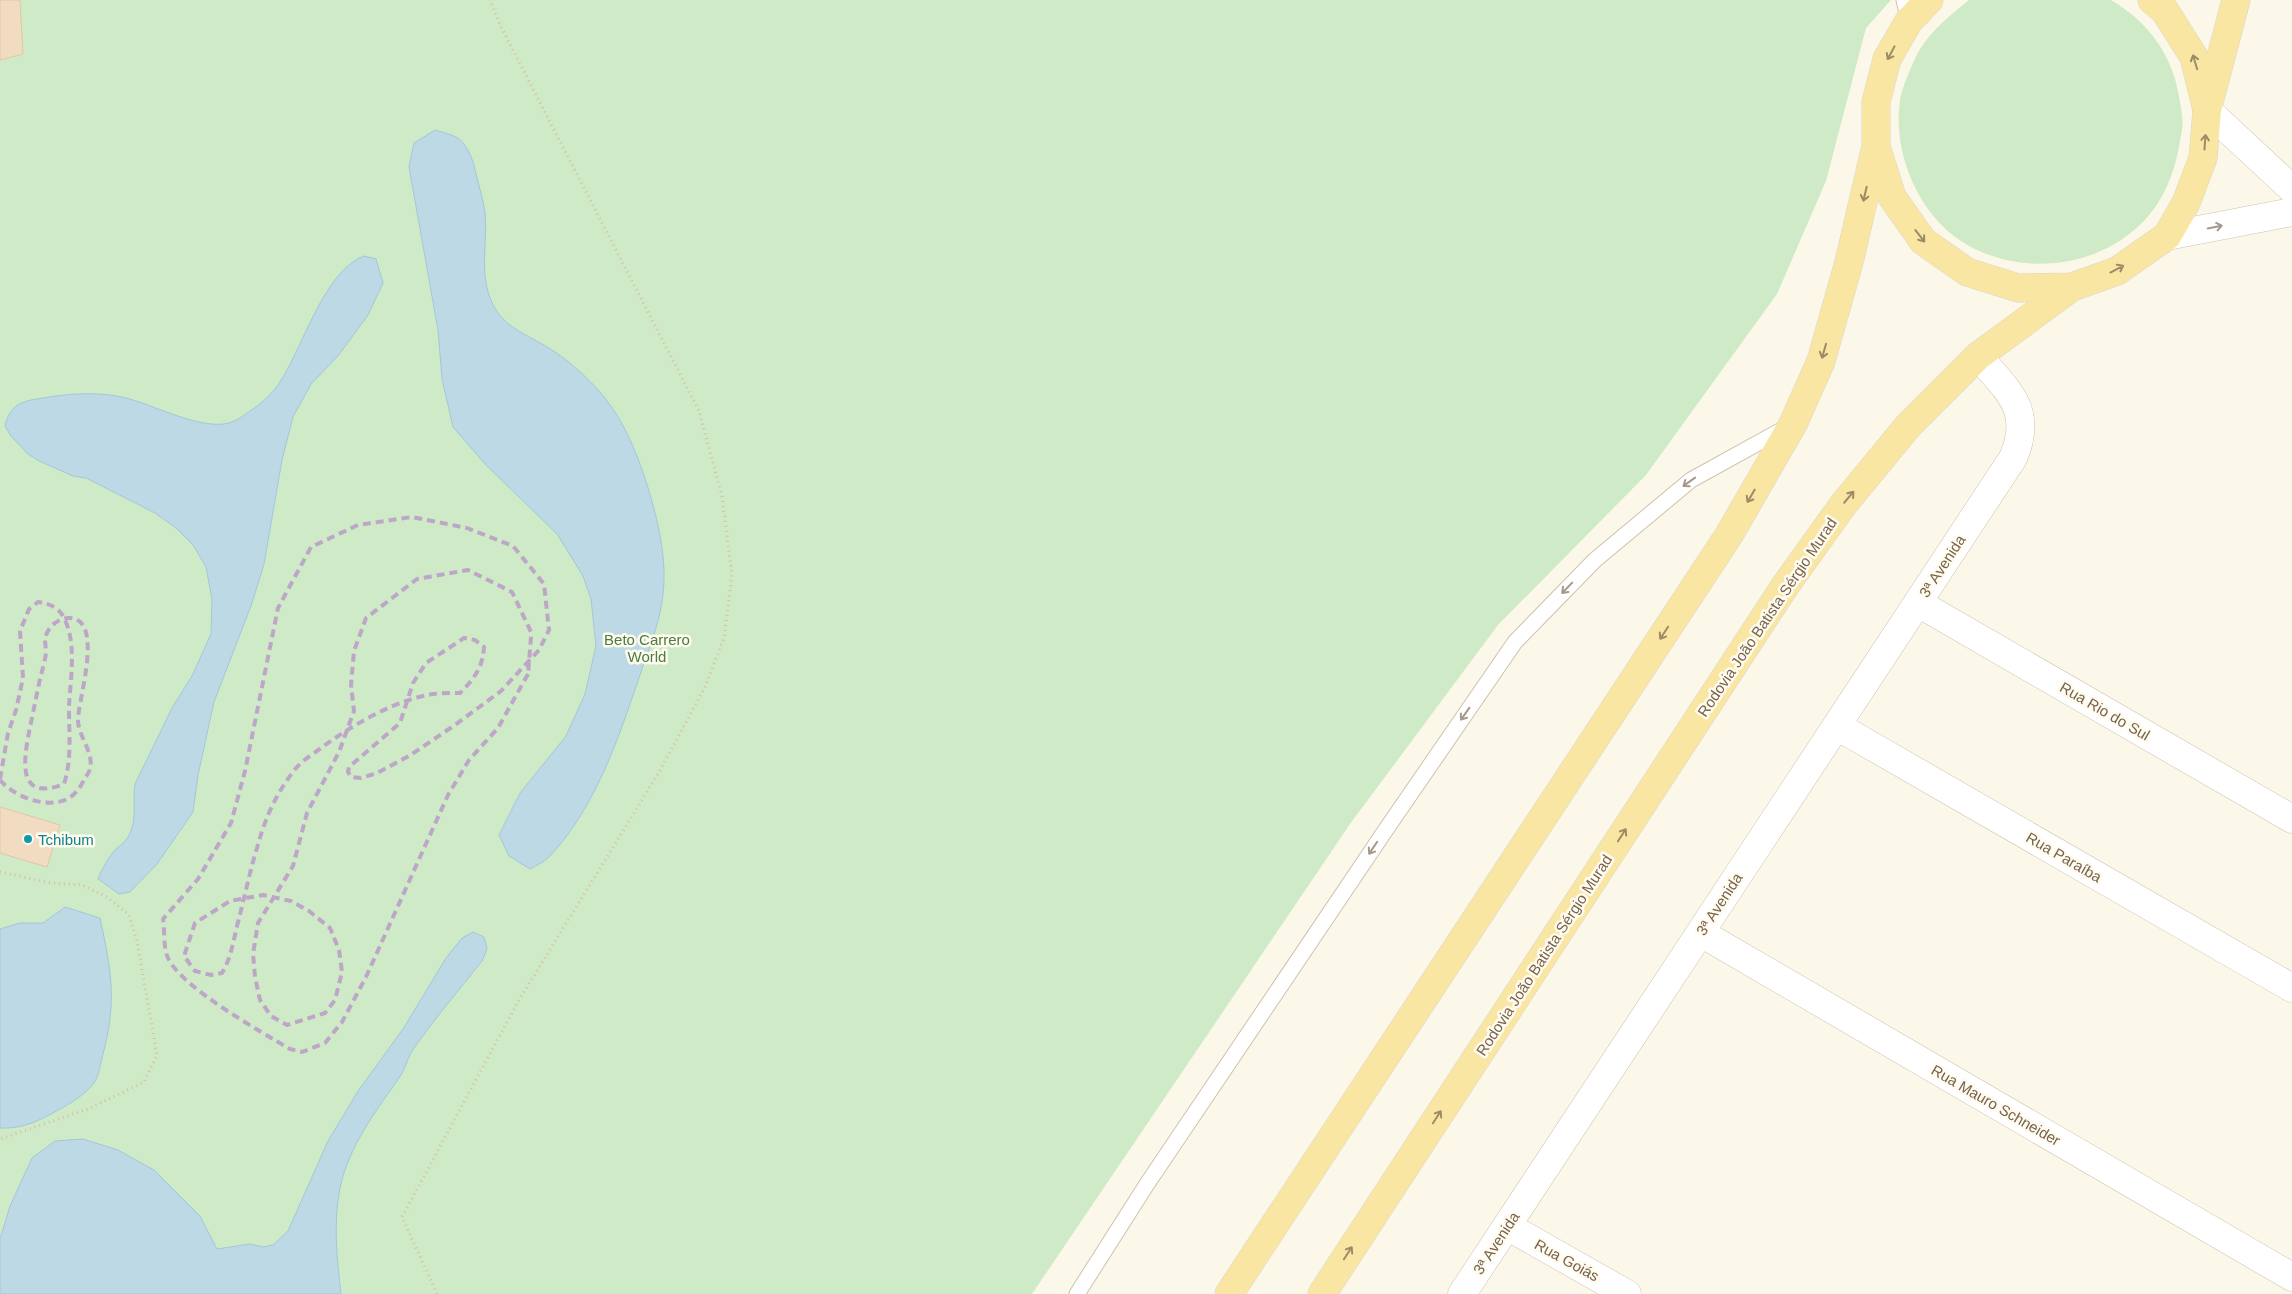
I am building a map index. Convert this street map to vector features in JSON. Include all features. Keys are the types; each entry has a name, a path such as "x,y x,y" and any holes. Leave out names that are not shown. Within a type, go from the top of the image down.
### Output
{"main road":[{"path":"1229,1294 1729,535 1793,424 1821,361 1849,262 1876,146 1876,102 1887,60 1906,11 1929,0"},
{"path":"2152,0 2165,11 2194,57 2207,110"},
{"name":"Rodovia João Batista Sérgio Murad","path":"1322,1294 1785,586 1843,504 1908,426 1978,356 2072,287 2118,271 2167,236 2186,203 2204,158 2207,110 2236,0"},
{"path":"1876,146 1892,197 1923,241 1967,272 1984,278 2018,288 2072,287"}],"street":[{"path":"2207,110 2292,189"},
{"path":"2167,236 2292,212"},
{"name":"3ª Avenida","path":"1462,1294 2014,458 2020,443 2023,426 2018,409 2008,391 1978,356"},
{"name":"Rua Rio do Sul","path":"1918,603 2292,819"},
{"name":"Rua Paraíba","path":"1837,726 2292,988"},
{"name":"Rua Mauro Schneider","path":"1700,932 2292,1277"},
{"name":"Rua Goiás","path":"1507,1226 1627,1294"}],"lane":[{"path":"1077,1294 1153,1175 1515,642 1595,560 1691,480 1793,424"}],"path":[{"path":"437,1294 402,1218 519,1000 658,774 705,687 724,638 732,575 722,496 699,411 501,27 490,0"},
{"path":"0,872 50,883 82,885 107,897 129,915 137,941 157,1055 144,1082 88,1109 0,1139"}],"green space":[{"name":"Beto Carrero World","path":"0,0 1891,0 1866,28 1826,181 1777,294 1646,475 1498,625 1350,824 1032,1294 0,1294"},
{"path":"1969,0 2111,0 2137,19 2158,43 2166,56 2177,86 2183,122 2179,149 2171,176 2158,203 2141,224 2120,241 2097,253 2072,260 2046,264 2019,262 1994,256 1969,246 1936,220 1924,202 1913,183 1905,163 1899,121 1901,95 1912,65 1924,43 1938,27"}],"water":[{"path":"435,130 459,139 466,146 472,160 485,212 485,274 490,298 496,310 507,323 552,350 572,365 591,382 615,411 629,437 644,474 663,554 663,598 657,623 624,720 605,768 582,813 567,835 549,857 530,869 509,856 499,835 520,793 566,736 585,694 596,646 591,599 583,576 557,534 485,464 453,427 442,379 438,330 409,167 414,143"},
{"path":"364,256 376,259 383,283 368,315 338,356 311,384 293,417 282,460 264,564 252,603 214,702 198,775 193,812 157,864 130,892 119,894 98,879 110,856 124,842 132,828 134,821 135,784 172,708 192,676 211,634 212,599 206,567 193,545 176,528 155,513 86,478 73,476 28,454 11,436 5,426 7,419 14,408 23,402 54,396 100,394 122,397 202,423 224,424 235,421 259,405 277,386 289,367 326,293 337,277 350,264"},
{"path":"65,907 100,918 104,938 110,972 111,1004 107,1038 98,1074 90,1088 80,1097 62,1108 27,1125 14,1128 0,1128 0,929 20,923 43,923"},
{"path":"473,932 484,937 487,949 482,961 412,1051 401,1075 365,1128 344,1172 338,1201 336,1228 341,1294 0,1294 0,1239 10,1206 32,1158 55,1141 83,1139 118,1150 154,1170 200,1216 217,1249 250,1244 263,1247 273,1245 288,1231 328,1141 358,1091 403,1029 446,958 462,938"}],"building":[{"path":"0,0 20,0 23,54 0,60"},
{"name":"Tchibum","path":"0,807 60,825 47,867 0,853"}],"railway":[{"path":"528,674 498,728 469,760 448,795 366,977 342,1022 325,1043 302,1052 290,1049 223,1008 176,970 166,954 163,919 198,879 231,823 245,771 278,608 311,547 358,525 412,517 467,528 513,546 544,584 549,630 539,650 501,691 409,756 377,773 361,778 351,777 348,772 349,767 400,723 413,683 426,663 464,638 475,640 484,647 482,661 470,683 460,693 443,693 419,697 404,702 374,715 360,722 346,731 333,739 308,757 299,764 290,776 272,805 260,837 251,868 247,887 244,897 242,906 240,916 228,962 222,973 211,975 195,971 184,956 195,923 230,901 263,895 291,901 309,911 330,928 339,950 342,972 335,1000 325,1013 287,1025 271,1016 260,1000 255,977 253,954 258,923 293,866 307,813 339,752 354,711 351,685 354,651 366,618 417,579 468,570 512,592 531,632 531,637 528,674"},
{"path":"0,779 8,733 16,710 23,678 20,631 29,609 38,602 51,605 63,616 65,620 69,630 71,641 70,737 67,775 64,784 48,788 37,787 30,782 26,774 26,752 46,656 46,637 54,624 59,620 62,619 66,618 80,622 86,631 88,645 87,662 78,720 80,732 90,756 90,769 74,794 69,798 51,803 32,800 22,796 0,780"}],"place":[{"name":"Tchibum","path":"28,839"}]}
